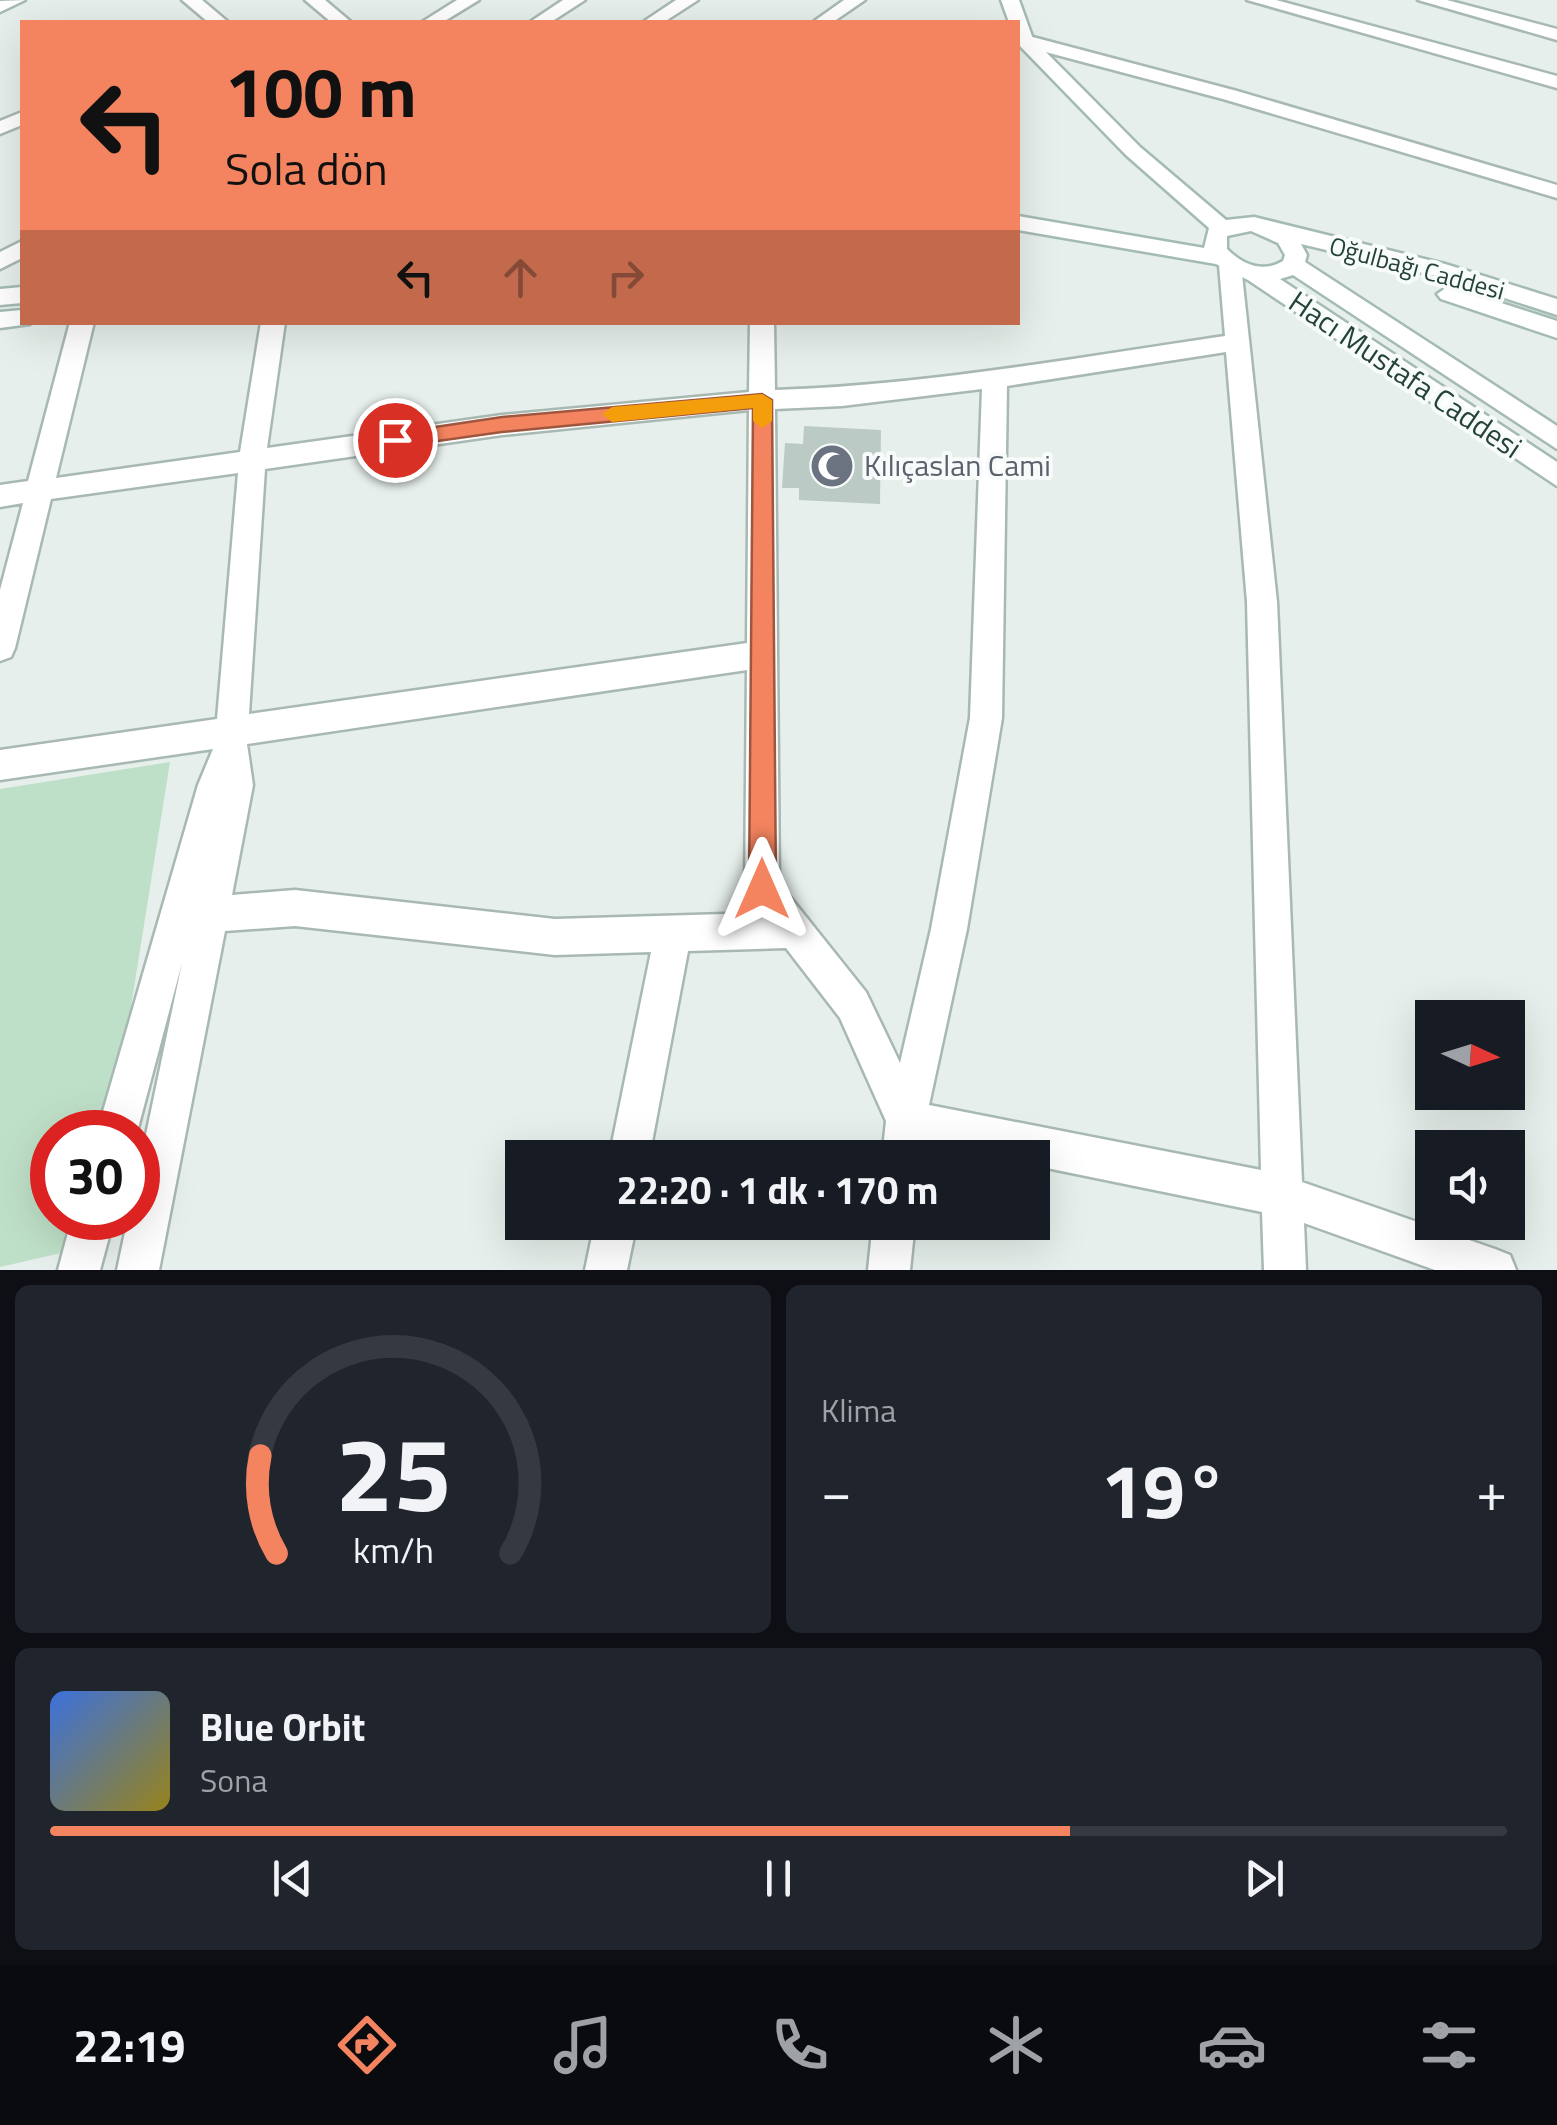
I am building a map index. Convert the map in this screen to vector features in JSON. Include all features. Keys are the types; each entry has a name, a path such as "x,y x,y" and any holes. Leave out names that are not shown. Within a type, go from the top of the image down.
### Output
{"street":[{"path":"0,6 16,0"},
{"path":"191,0 217,20"},
{"path":"314,0 339,20"},
{"path":"435,20 470,0"},
{"path":"542,20 576,0"},
{"path":"655,20 689,0"},
{"path":"825,20 856,0"},
{"path":"1256,0 1345,17 1557,82"},
{"path":"1427,0 1557,35"},
{"path":"1020,27 1025,41 1133,151 1266,228 1228,252 1020,223"},
{"path":"1025,41 1230,95 1557,192"},
{"name":"Hacı Mustafa Caddesi","path":"1133,151 1228,252 1557,476"},
{"path":"1020,203 1228,252 1278,274 1295,260"},
{"name":"Hacı Mustafa Caddesi","path":"1266,228 1287,238 1295,260 1557,439"},
{"name":"Oğulbağı Caddesi","path":"1266,228 1445,271 1557,308"},
{"path":"1228,252 1262,602 1284,1270"},
{"name":"Oğulbağı Caddesi","path":"1295,260 1440,291 1557,330"},
{"path":"0,648 36,491 81,325"},
{"path":"138,1270 237,785 232,738 252,460 274,325"},
{"path":"762,325 762,889 853,1005 904,1139"},
{"path":"0,496 502,425 762,400 842,397 995,379 1239,342"},
{"path":"904,1139 949,929 986,718 995,379"},
{"path":"0,764 232,738 763,654"},
{"path":"123,1110 214,785 232,738"},
{"path":"211,914 296,908 555,937 795,930"},
{"path":"632,1140 673,934"},
{"path":"904,1139 1282,1195 1495,1270"},
{"path":"78,1270 87,1240"},
{"path":"606,1270 612,1240"},
{"path":"888,1270 892,1240"}],"green space":[{"path":"170,762 115,1110 30,1110 30,1240 93,1240 92,1246 0,1267 0,789"}],"building":[{"name":"Kılıçaslan Cami","path":"804,426 881,430 880,504 799,500 799,488 782,488 785,443 803,444"}],"slow traffic":[{"path":"612,414 762,400 762,421"}],"place":[{"name":"Kılıçaslan Cami","path":"832,466"}],"route":[{"path":"395,440 502,425 762,400 762,889"}]}
